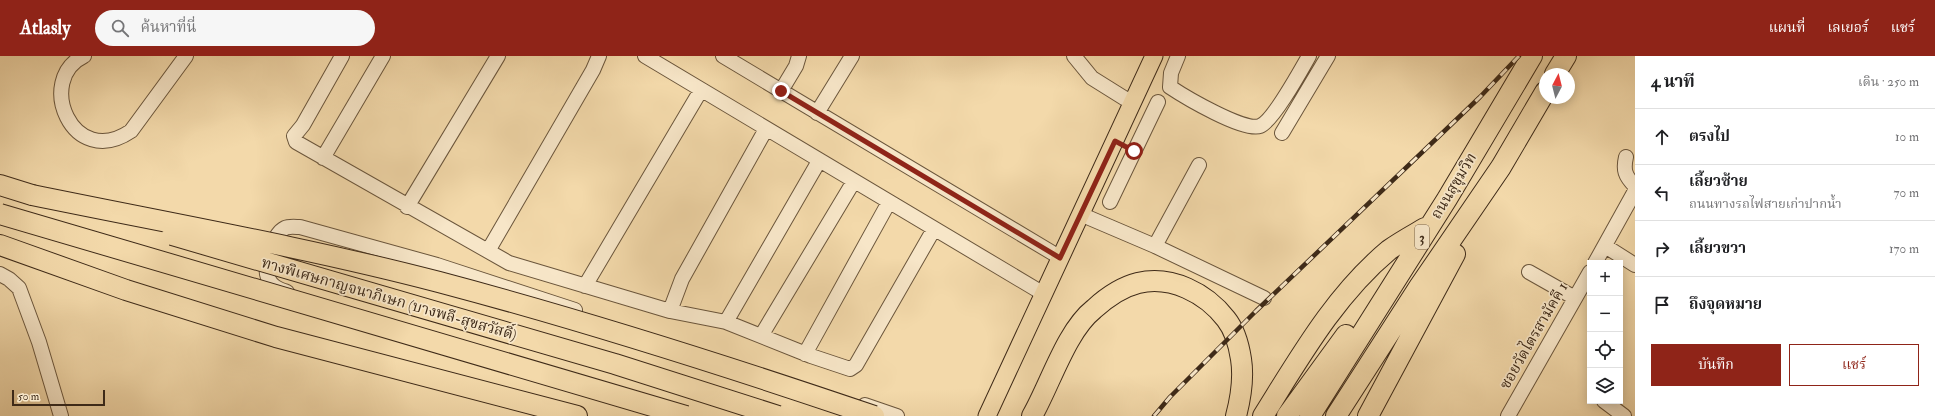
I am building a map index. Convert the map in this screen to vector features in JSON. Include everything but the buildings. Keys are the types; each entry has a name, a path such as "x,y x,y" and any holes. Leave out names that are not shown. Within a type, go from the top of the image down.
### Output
{"highway":[{"name":"ถนนสุขุมวิท","path":"1310,416 1431,224 1532,56"},
{"path":"1559,68 1566,56"},
{"name":"ถนนสุขุมวิท","path":"1336,416 1403,310 1501,167 1539,102"},
{"path":"1368,416 1501,167"},
{"name":"ทางพิเศษกาญจนาภิเษก (บางพลี-สุขสวัสดิ์)","path":"0,185 615,364 778,416"},
{"path":"32,195 299,250 438,282 668,347 874,416"},
{"name":"ทางพิเศษกาญจนาภิเษก (บางพลี-สุขสวัสดิ์)","path":"0,214 686,416"},
{"path":"1263,416 1320,326 1353,286 1390,250 1431,224"},
{"path":"0,245 126,290 276,337 577,416"},
{"path":"1287,416 1361,316 1413,252"},
{"path":"1032,416 1070,340 1078,326 1092,310 1121,289 1138,283 1153,281 1171,283 1191,290 1216,308 1227,320 1236,341 1241,359 1242,387 1236,416"},
{"path":"1354,416 1416,324"}],"main road":[{"path":"987,416 1154,56"}],"street":[{"path":"84,56 73,64 62,82 66,116 82,135 94,141 106,141 121,138 131,131 186,56"},
{"path":"342,56 294,139 323,158 509,263 670,311 726,322 805,354 850,369 856,365 934,229"},
{"path":"323,158 383,56"},
{"path":"408,207 498,56"},
{"path":"488,251 593,70 599,56"},
{"path":"645,56 1044,294"},
{"path":"781,91 796,66 799,56"},
{"path":"817,113 852,56"},
{"path":"1074,56 1092,78 1124,98 1133,101"},
{"path":"1178,56 1171,73 1170,87 1189,99 1230,120 1254,127 1265,123 1286,95 1309,56"},
{"path":"1282,133 1328,56"},
{"path":"729,57 817,113 1060,258"},
{"path":"586,286 700,90"},
{"path":"1110,202 1158,102"},
{"path":"670,311 682,279 766,129"},
{"path":"1115,141 1134,151"},
{"path":"1626,157 1624,168 1626,176 1635,186"},
{"path":"726,322 819,161"},
{"path":"1155,246 1199,165"},
{"path":"761,336 854,181"},
{"path":"1597,260 1635,191"},
{"path":"805,354 889,202"},
{"path":"1080,214 1155,246 1264,298"},
{"path":"651,416 501,369 330,310 274,287 268,277 268,264 272,244 279,232 287,227 300,227 437,265 897,416"},
{"path":"1605,246 1635,265"},
{"path":"1529,272 1575,298"},
{"path":"0,274 20,288 39,342 61,416"},
{"name":"ซอยวัดไตรสามัคคี 1","path":"1508,416 1587,277"},
{"path":"1608,404 1624,416"}],"railway":[{"path":"1154,416 1170,397 1256,311 1480,97 1519,56"}],"route":[{"path":"781,91 860,140 1027,237 1060,258 1115,141 1134,151"}]}
